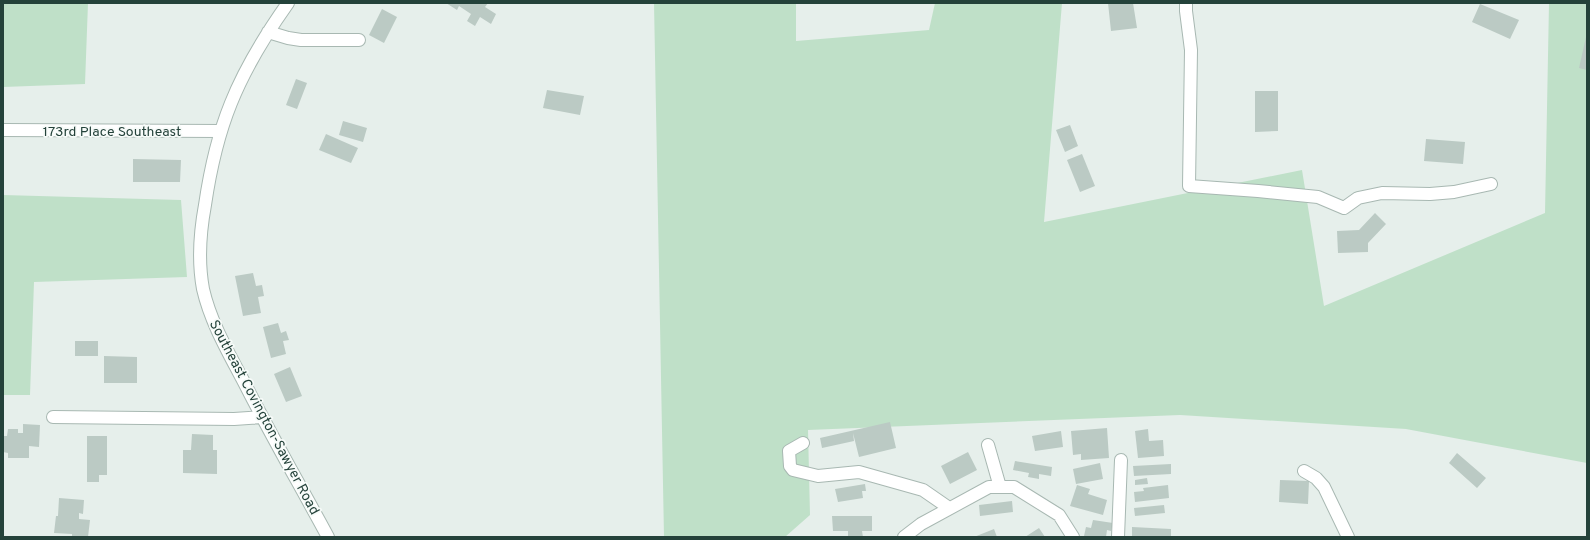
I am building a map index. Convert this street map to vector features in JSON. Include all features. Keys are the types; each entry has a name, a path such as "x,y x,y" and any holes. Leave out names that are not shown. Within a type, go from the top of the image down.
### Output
{"street":[{"name":"Southeast Covington-Sawyer Road","path":"288,3 268,32 244,75 231,103 221,131 202,224 200,246 203,288 212,318 221,339 328,537"},
{"path":"1186,3 1191,50 1189,186 1258,190 1318,197 1344,208 1358,198 1382,193 1430,194 1454,192 1491,184"},
{"path":"268,32 301,40 359,40"},
{"name":"173rd Place Southeast","path":"3,130 221,131"},
{"path":"53,417 234,419 262,417"},
{"path":"803,443 789,451 789,461 792,470 818,476 859,472 923,490 949,508"},
{"path":"988,445 1000,487"},
{"path":"1118,537 1121,460"},
{"path":"1304,471 1316,478 1324,487 1348,537"},
{"path":"904,537 921,524 989,487 1014,487 1059,515 1073,537"}],"green space":[{"path":"3,3 88,3 85,84 3,87"},
{"path":"654,3 796,3 796,41 929,30 935,3 1062,3 1044,222 1302,170 1324,306 1545,213 1549,3 1587,3 1587,463 1406,429 1180,415 808,430 810,515 785,537 664,537"},
{"path":"3,195 181,200 187,277 34,282 30,395 3,395"}],"building":[{"path":"446,3 488,3 485,7 496,14 491,24 480,17 475,26 467,21 471,14 459,6 457,10"},
{"path":"1108,3 1133,3 1137,28 1111,31"},
{"path":"1480,4 1519,20 1510,39 1472,22"},
{"path":"382,9 397,17 384,43 369,35"},
{"path":"1587,37 1587,70 1579,68"},
{"path":"296,79 307,83 297,109 286,105"},
{"path":"547,90 584,96 580,115 543,108"},
{"path":"1255,91 1278,91 1278,131 1255,132"},
{"path":"343,121 367,128 363,142 339,135"},
{"path":"1070,125 1078,146 1065,152 1056,130"},
{"path":"326,134 358,148 351,163 319,150"},
{"path":"1426,139 1465,142 1463,164 1424,161"},
{"path":"1082,154 1095,186 1080,192 1067,160"},
{"path":"133,159 181,160 180,182 133,182"},
{"path":"1375,213 1386,224 1368,243 1368,252 1338,253 1337,231 1359,230"},
{"path":"253,273 256,286 262,285 264,296 258,297 261,313 243,316 235,276"},
{"path":"278,323 281,333 286,331 289,340 283,341 286,354 271,358 263,327"},
{"path":"75,341 98,341 98,356 75,356"},
{"path":"104,356 137,357 137,383 104,383"},
{"path":"290,367 302,396 286,402 274,374"},
{"path":"890,422 896,448 859,457 853,433 854,441 822,448 820,438"},
{"path":"23,424 40,425 39,447 29,446 29,458 8,458 8,453 3,452 3,436 7,436 8,429 18,429 18,433 23,433"},
{"path":"1107,428 1109,458 1081,460 1081,454 1073,455 1071,431"},
{"path":"1148,429 1149,441 1163,440 1164,456 1138,458 1135,431"},
{"path":"1061,431 1063,447 1035,451 1032,436"},
{"path":"192,434 213,435 213,450 217,450 217,474 183,473 183,450 191,450"},
{"path":"87,436 107,436 107,475 99,475 99,482 87,482"},
{"path":"968,452 977,470 950,484 941,466"},
{"path":"1457,453 1486,478 1477,488 1449,463"},
{"path":"1015,461 1052,467 1051,476 1039,474 1039,479 1028,477 1029,473 1013,470"},
{"path":"1100,463 1103,479 1076,484 1073,469"},
{"path":"1171,464 1171,474 1134,476 1133,466"},
{"path":"1147,478 1148,484 1135,485 1135,480"},
{"path":"1280,480 1309,481 1308,504 1279,502"},
{"path":"865,484 866,491 862,491 863,498 838,502 835,489"},
{"path":"1077,485 1090,489 1088,494 1107,500 1103,515 1070,506"},
{"path":"1168,485 1169,498 1135,502 1134,492 1144,491 1143,488"},
{"path":"59,498 84,500 83,514 79,513 79,519 90,520 88,537 72,537 72,534 54,533 56,516 58,516"},
{"path":"1012,501 1013,512 980,516 979,505"},
{"path":"1164,505 1165,513 1135,516 1134,508"},
{"path":"832,516 872,516 872,531 862,531 863,537 848,537 848,531 833,531"},
{"path":"1093,520 1113,523 1111,531 1107,530 1106,537 1084,536 1086,527 1091,528"},
{"path":"1132,527 1171,529 1171,537 1132,537"},
{"path":"1039,528 1045,537 1025,537"},
{"path":"994,529 997,537 974,537"}]}
